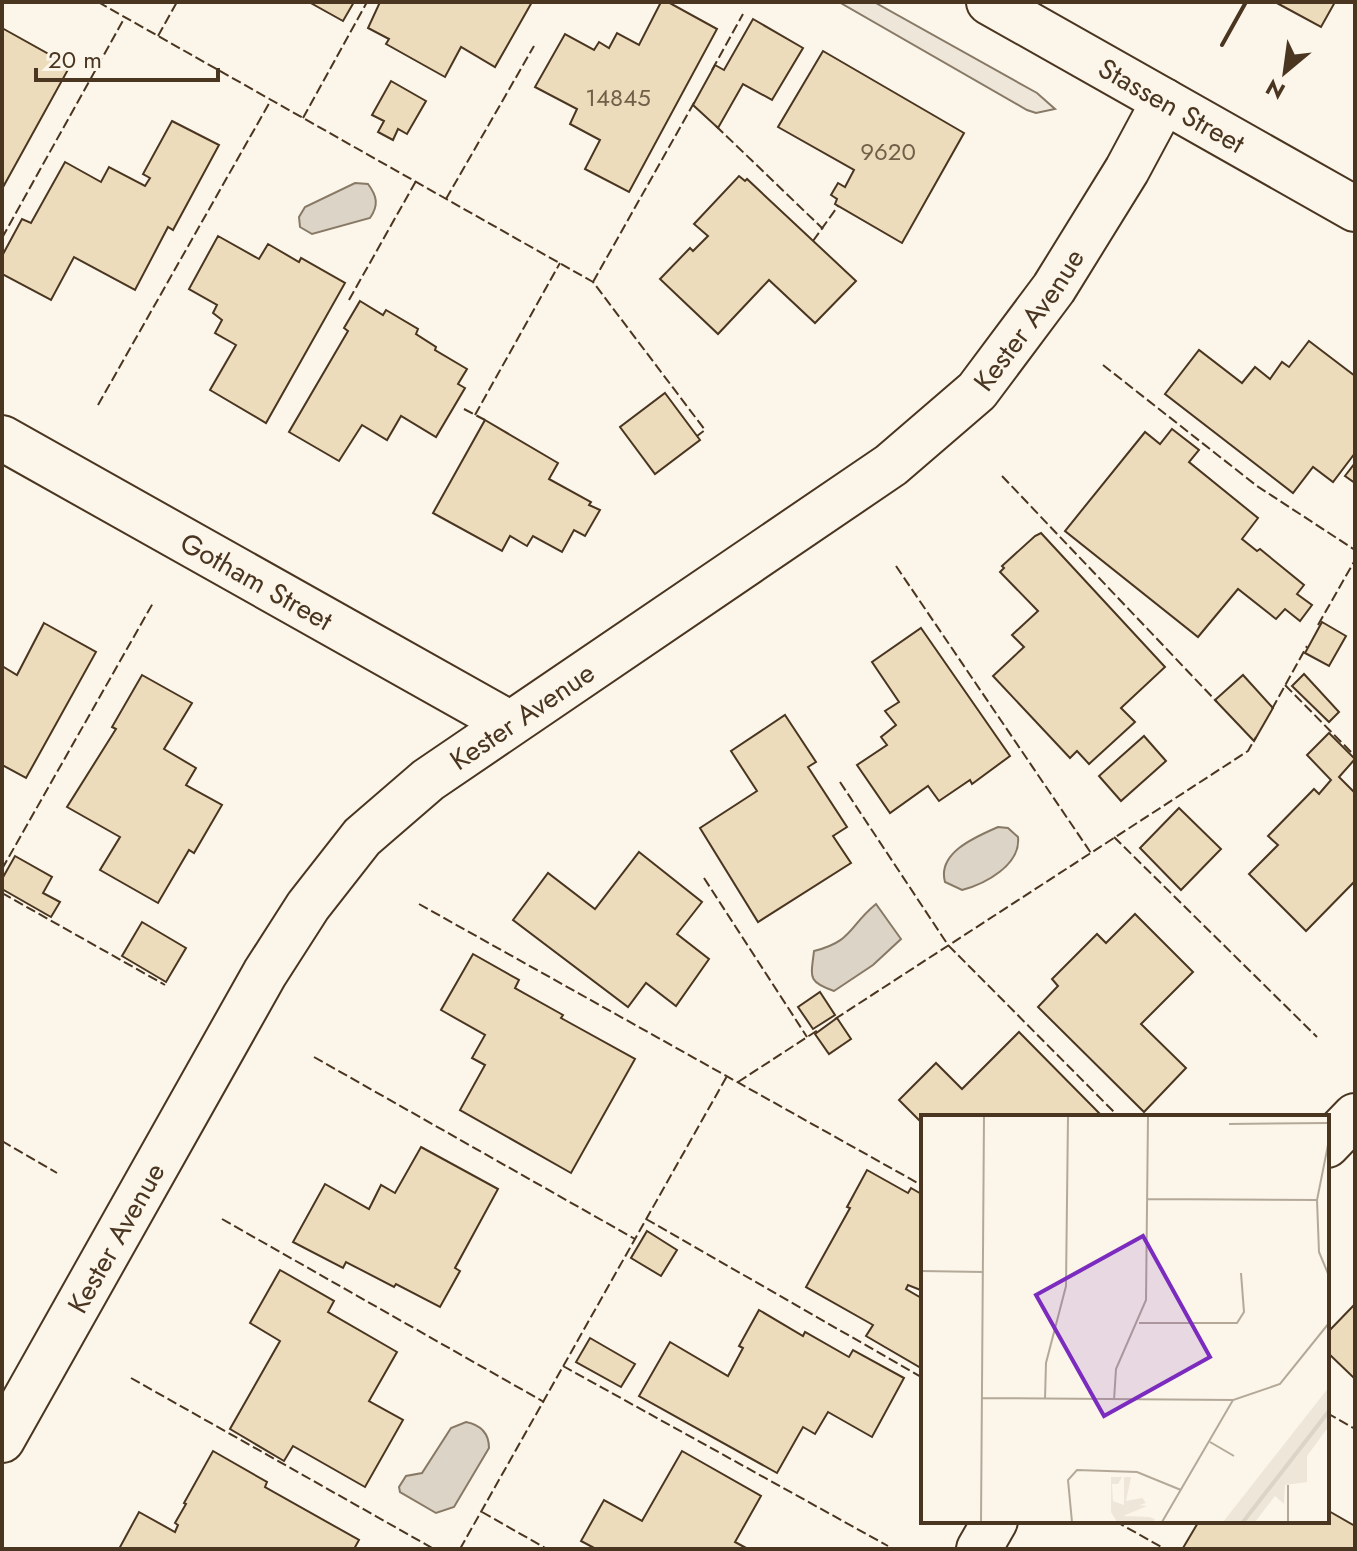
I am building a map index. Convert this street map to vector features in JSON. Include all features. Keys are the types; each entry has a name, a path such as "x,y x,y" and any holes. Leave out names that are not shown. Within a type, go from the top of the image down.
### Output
{"street":[{"name":"Stassen Street","path":"989,2 1355,209"},
{"name":"Kester Avenue","path":"2,1440 265,973 308,906 362,837 428,780 509,723 891,465 977,391 1054,288 1127,170 1164,101"},
{"name":"Gotham Street","path":"2,438 509,723"},
{"path":"1329,1143 1355,1116"},
{"path":"979,1549 994,1523"}],"shaded area":[{"path":"839,2 874,2 1037,93 1055,109 1036,113 1027,110"},
{"path":"355,183 368,184 373,193 376,205 370,218 312,234 300,227 299,217 305,207"},
{"path":"998,827 1008,828 1018,837 1014,856 1008,864 991,878 962,890 945,882 944,872 952,854 969,841"},
{"path":"876,904 901,939 873,965 834,991 819,985 812,973 814,951 843,938"},
{"path":"466,1422 483,1430 489,1448 454,1507 436,1513 400,1492 399,1487 406,1476 422,1473 451,1428"}],"building":[{"path":"309,2 354,2 343,21"},
{"path":"380,2 532,2 495,67 461,47 445,77 386,44 389,39 368,28"},
{"path":"661,2 668,2 717,29 629,192 585,169 600,140 570,124 577,109 535,87 565,34 594,50 599,42 609,48 617,33 639,45"},
{"path":"1275,2 1335,2 1321,27"},
{"path":"753,19 803,48 772,100 743,84 718,128 693,105 715,65 724,70"},
{"path":"2,28 70,66 2,189"},
{"path":"823,51 964,133 902,243 835,204 837,199 831,195 838,183 845,187 854,170 778,127"},
{"path":"391,81 426,101 407,134 398,129 393,140 378,132 384,121 372,115"},
{"path":"172,121 219,145 173,230 168,227 135,290 74,257 51,300 2,274 2,256 22,219 31,223 65,162 101,182 109,167 145,186 150,178 143,174"},
{"path":"739,176 745,181 747,179 856,281 815,323 769,280 718,334 660,279 690,248 693,251 708,236 694,224"},
{"path":"218,236 259,259 268,244 299,262 301,258 345,283 266,423 210,390 236,345 215,333 222,320 213,313 217,305 189,289"},
{"path":"360,301 383,315 386,310 418,329 416,334 436,347 435,350 467,369 458,384 465,388 436,437 401,416 387,440 362,425 339,461 289,432 348,331 344,328"},
{"path":"1309,341 1355,376 1355,453 1333,482 1313,467 1293,493 1165,394 1199,350 1242,383 1255,367 1270,379 1282,362 1289,367"},
{"path":"665,393 700,440 655,474 620,427"},
{"path":"485,420 558,463 549,479 600,510 585,536 574,530 562,552 533,536 527,546 510,536 502,551 433,513"},
{"path":"1172,429 1199,450 1189,462 1258,518 1242,539 1257,551 1260,549 1304,585 1297,594 1312,605 1300,621 1285,609 1276,619 1238,589 1198,637 1065,531 1145,432 1160,444"},
{"path":"1355,463 1355,483 1345,476"},
{"path":"1041,533 1165,667 1121,708 1135,722 1089,764 1077,751 1070,758 993,676 1024,647 1012,635 1038,611 1000,572 1004,568 1002,566"},
{"path":"1322,622 1346,636 1329,666 1305,653"},
{"path":"44,623 96,652 26,778 2,765 2,666 17,675"},
{"path":"921,628 1010,756 972,784 970,780 939,801 928,786 890,813 857,765 887,745 881,737 896,725 885,711 899,702 872,662"},
{"path":"1304,674 1339,712 1329,722 1292,686"},
{"path":"142,675 192,703 164,749 196,768 186,785 222,805 194,853 189,850 158,903 100,870 120,837 67,807 116,729 112,727"},
{"path":"1243,675 1273,708 1254,741 1215,700"},
{"path":"785,715 816,762 808,767 847,827 833,836 851,863 758,922 700,828 757,791 731,751"},
{"path":"1329,733 1355,759 1339,777 1355,793 1355,881 1306,931 1249,874 1278,845 1268,836 1314,789 1319,794 1331,780 1307,755"},
{"path":"1144,736 1166,761 1121,801 1099,776"},
{"path":"1179,808 1221,849 1181,890 1140,848"},
{"path":"639,852 702,902 677,934 709,959 676,1006 646,983 628,1007 513,920 548,873 595,909"},
{"path":"15,856 52,877 43,893 60,902 51,917 2,889 2,879"},
{"path":"1135,914 1193,972 1141,1024 1186,1068 1144,1112 1038,1007 1058,986 1052,979 1097,934 1106,943"},
{"path":"142,922 186,948 166,982 122,956"},
{"path":"473,954 519,980 515,988 563,1015 561,1018 635,1059 571,1173 460,1110 485,1065 472,1058 485,1035 441,1010"},
{"path":"820,992 835,1015 813,1029 798,1007"},
{"path":"837,1018 851,1039 829,1054 815,1034"},
{"path":"1019,1032 1101,1115 921,1115 921,1122 899,1100 936,1063 962,1089"},
{"path":"421,1147 498,1189 455,1268 460,1271 440,1307 346,1262 343,1268 293,1242 325,1184 369,1209 381,1185 395,1193"},
{"path":"867,1170 908,1193 911,1188 921,1194 921,1290 908,1285 906,1289 921,1298 921,1368 866,1336 873,1325 806,1287 850,1208 847,1207"},
{"path":"647,1231 677,1250 661,1276 631,1258"},
{"path":"280,1270 334,1301 328,1312 397,1352 369,1401 403,1420 365,1487 293,1446 284,1461 230,1429 280,1341 250,1323"},
{"path":"1355,1304 1355,1379 1329,1354 1329,1331"},
{"path":"759,1310 803,1336 805,1332 849,1357 853,1350 904,1378 872,1437 828,1412 815,1434 803,1427 777,1473 639,1396 670,1342 728,1376 743,1348 739,1346"},
{"path":"590,1338 635,1364 621,1387 576,1362"},
{"path":"213,1451 267,1482 265,1487 359,1540 354,1549 119,1549 139,1512 175,1532 178,1525 175,1523 184,1503"},
{"path":"682,1451 761,1496 735,1542 748,1549 596,1549 581,1541 604,1500 642,1521"},
{"path":"1329,1511 1355,1526 1355,1549 1183,1548 1198,1523 1329,1523"}],"fence":[{"path":"98,2 593,282 705,430 697,436"},
{"path":"158,36 177,2"},
{"path":"303,118 367,2"},
{"path":"712,70 743,14"},
{"path":"2,238 125,17"},
{"path":"446,199 534,46"},
{"path":"98,405 271,100"},
{"path":"593,282 695,101"},
{"path":"716,126 823,229"},
{"path":"349,300 416,181"},
{"path":"813,241 838,206"},
{"path":"475,415 560,263"},
{"path":"1103,365 1257,486 1355,550"},
{"path":"464,409 485,420"},
{"path":"1002,476 1217,702"},
{"path":"1318,625 1355,560"},
{"path":"896,566 1091,853"},
{"path":"2,869 153,603"},
{"path":"1272,709 1307,646"},
{"path":"1285,685 1355,756"},
{"path":"835,1019 1248,751 1256,737"},
{"path":"840,782 948,945 1117,1115"},
{"path":"1114,837 1317,1037"},
{"path":"704,878 807,1037"},
{"path":"2,893 165,985"},
{"path":"419,904 921,1185"},
{"path":"738,1082 818,1030"},
{"path":"314,1057 635,1239"},
{"path":"460,1549 727,1076"},
{"path":"2,1141 57,1173"},
{"path":"222,1219 544,1402"},
{"path":"646,1219 921,1377"},
{"path":"563,1366 888,1546"},
{"path":"131,1378 434,1549"},
{"path":"1329,1414 1355,1429"},
{"path":"482,1512 547,1549"},
{"path":"1119,1523 1165,1549"}],"wall":[{"path":"1222,45 1246,2"}]}
